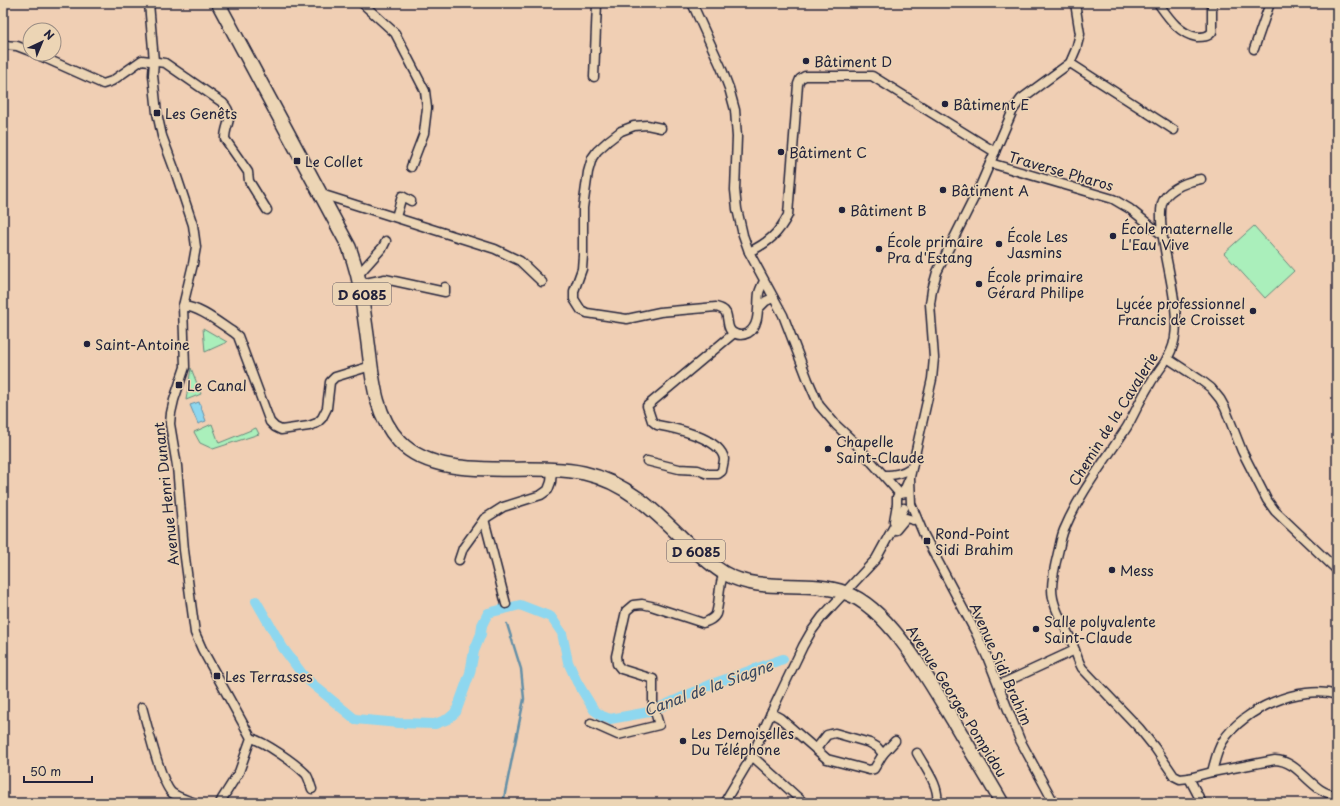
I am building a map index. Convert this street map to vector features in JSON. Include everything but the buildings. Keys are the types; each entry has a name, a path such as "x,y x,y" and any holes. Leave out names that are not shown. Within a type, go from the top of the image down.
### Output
{"main road":[{"name":"D 6085","path":"218,3 349,247 358,280 376,399 383,418 398,440 416,454 429,461 453,466 552,470 580,472 593,475 629,491 649,506 703,558 739,580 763,586 813,586 844,592"},
{"name":"Avenue Georges Pompidou","path":"844,592 854,596 871,607 897,634 938,697 1002,803"}],"street":[{"name":"Avenue Henri Dunant","path":"149,3 154,61 153,75 157,113 162,136 193,225 196,247 183,306 185,367 170,413 170,424 177,466 184,550 195,633 202,649 250,738"},
{"path":"362,3 394,33 426,91 427,108 424,133 411,167"},
{"path":"594,77 597,3"},
{"name":"Avenue Sidi Brahim","path":"692,3 721,67 735,110 737,137 735,190 737,209 743,235 749,252 783,315 819,405 885,476 904,501 924,535 976,633 999,685 1020,740 1054,803"},
{"path":"724,803 752,756 803,646 822,617 876,559 893,527 904,501 932,380 934,358 930,304 937,272 990,163 1013,110 1021,99 1070,63 1080,34 1075,3"},
{"path":"1158,3 1181,32 1191,36 1202,37 1210,35 1212,32 1212,3"},
{"path":"1254,49 1270,3"},
{"path":"3,45 22,48"},
{"path":"54,62 103,84 112,81 142,60 165,63 223,103 228,108 229,122 225,139 248,172 249,181 267,210"},
{"path":"1070,63 1174,130"},
{"path":"749,252 766,244 783,226 788,214 798,84 800,79 805,76 872,76 995,152"},
{"path":"661,128 647,125 634,126 621,131 597,151 592,158 588,172 583,208 584,255 582,269 574,291 574,299 581,310 587,313 627,319 660,312 716,307 726,313 728,328 733,334 740,336 747,334 753,329 759,308 759,292 764,281"},
{"name":"Traverse Pharos","path":"990,163 1113,199 1161,234"},
{"name":"Chemin de la Cavalerie","path":"1075,650 1053,597 1052,589 1055,564 1064,531 1072,512 1091,480 1128,425 1151,381 1172,350 1175,314 1161,234 1161,213 1163,200 1175,189 1200,179"},
{"path":"321,194 495,249 520,261 542,282"},
{"path":"396,217 402,196 411,201"},
{"path":"358,280 386,241"},
{"path":"358,280 385,279 445,292 445,287"},
{"path":"759,308 766,301 773,298"},
{"path":"183,306 191,306 234,332 238,336 270,422 274,427 281,430 309,426 316,423 322,418 327,408 330,382 332,379 371,366"},
{"path":"647,461 679,469 698,470 708,474 718,474 722,471 724,459 721,452 712,444 695,435 657,425 652,421 647,406 733,334"},
{"path":"1167,358 1202,381 1211,388 1220,399 1242,451 1267,500 1275,511 1335,567"},
{"path":"885,476 898,475 912,467"},
{"path":"458,560 463,548 484,519 503,507 541,495 548,490 551,482 552,470"},
{"name":"Avenue Sidi Brahim","path":"904,501 913,520 924,535"},
{"path":"883,547 904,520 909,518 913,520"},
{"path":"484,519 506,604"},
{"path":"591,723 618,735 659,724 653,705 653,679 621,669 617,664 616,656 626,611 633,605 642,604 703,622 710,621 715,615 720,584 724,572"},
{"path":"999,685 1075,650 1082,668 1139,728 1174,776 1180,779 1189,778 1212,772 1282,760 1328,794 1337,795"},
{"path":"1212,772 1218,751 1231,730 1242,720 1260,708 1272,702 1308,693 1320,692 1337,695"},
{"path":"142,707 167,785 171,792 195,803"},
{"path":"771,713 780,718 826,758 869,770 874,769 895,741"},
{"path":"816,749 828,735 835,733 870,743 884,754"},
{"path":"220,803 239,772 250,738 259,740 270,747 307,775 312,789"},
{"path":"917,753 939,795 938,803"},
{"path":"752,756 804,803"},
{"path":"1189,778 1202,803"}],"green space":[{"path":"1254,226 1294,271 1265,298 1224,253"},
{"path":"203,328 227,342 205,352"},
{"path":"191,368 201,394 186,400"},
{"path":"212,424 219,443 256,428 259,434 213,449 200,443 194,432"}],"water":[{"path":"199,402 206,421 198,424 190,405"}],"waterway":[{"name":"Canal de la Siagne","path":"256,601 283,648 303,675 355,719 399,723 435,724 448,719 456,712 470,673 474,651 481,634 482,625 488,613 520,605 551,617 562,633 568,662 577,682 594,710 602,716 610,719 649,712 712,684 783,659"},
{"path":"503,803 524,699 521,669 507,624"}],"place":[{"name":"Bâtiment D","path":"806,61"},
{"name":"Bâtiment E","path":"945,104"},
{"name":"Les Genêts","path":"157,113"},
{"name":"Bâtiment C","path":"781,152"},
{"name":"Le Collet","path":"297,161"},
{"name":"Bâtiment A","path":"943,190"},
{"name":"Bâtiment B","path":"842,210"},
{"name":"École maternelle L'Eau Vive","path":"1113,236"},
{"name":"École Les Jasmins","path":"999,244"},
{"name":"École primaire Pra d'Estang","path":"879,249"},
{"name":"École primaire Gérard Philipe","path":"979,284"},
{"name":"Lycée professionnel Francis de Croisset","path":"1253,311"},
{"name":"Saint-Antoine","path":"87,344"},
{"name":"Le Canal","path":"179,385"},
{"name":"Chapelle Saint-Claude","path":"828,449"},
{"name":"Rond-Point Sidi Brahim","path":"927,541"},
{"name":"Mess","path":"1112,570"},
{"name":"Salle polyvalente Saint-Claude","path":"1036,629"},
{"name":"Les Terrasses","path":"217,676"},
{"name":"Les Demoiselles Du Téléphone","path":"683,741"}]}
